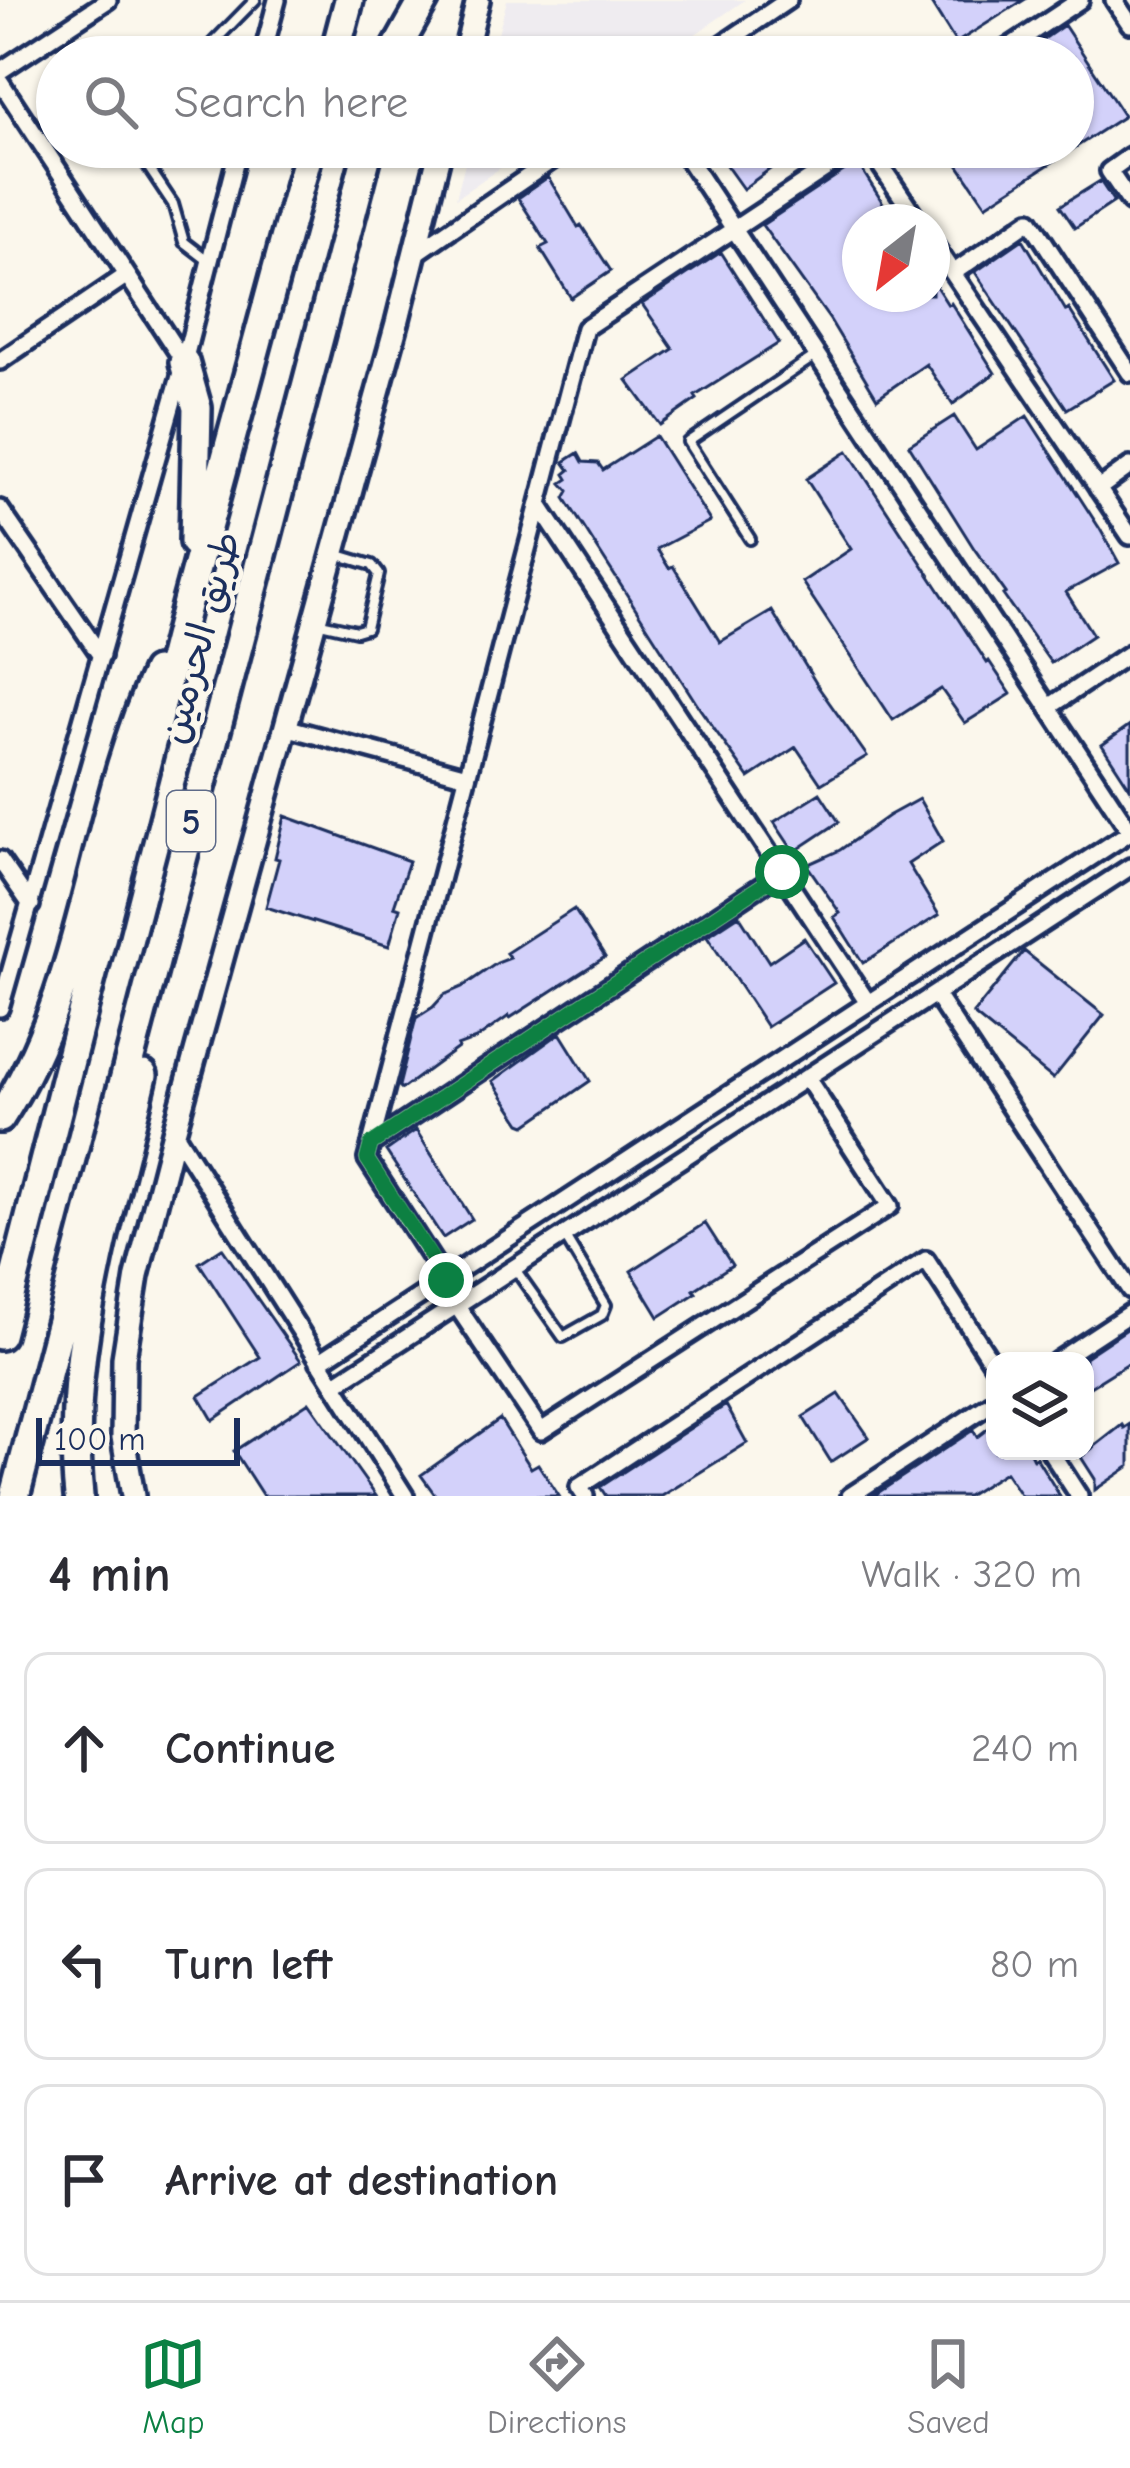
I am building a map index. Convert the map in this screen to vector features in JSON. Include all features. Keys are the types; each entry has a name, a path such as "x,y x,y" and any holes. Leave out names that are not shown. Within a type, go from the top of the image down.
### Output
{"highway":[{"path":"340,36 350,0"},
{"path":"398,36 407,0"},
{"path":"404,36 424,0"},
{"name":"طريق الحرمين","path":"0,1335 304,168"},
{"name":"طريق الحرمين","path":"15,1496 363,168"},
{"path":"0,1118 56,1005 135,718 191,590 197,408 184,362"},
{"path":"79,1496 77,1406 87,1312 149,1048 166,918"}],"main road":[{"path":"469,36 478,0"},
{"path":"133,1496 123,1438 124,1358 137,1276 436,168"}],"street":[{"path":"52,36 108,0"},
{"path":"268,36 277,0"},
{"path":"735,36 788,0"},
{"path":"1026,36 1080,0"},
{"path":"1114,0 1130,24"},
{"path":"0,70 36,47"},
{"path":"0,81 36,136"},
{"path":"1130,155 1109,171 1130,202"},
{"path":"57,168 184,362"},
{"path":"0,1008 184,362 234,168"},
{"path":"415,254 541,168"},
{"path":"320,1362 1130,831 694,168"},
{"path":"446,1280 367,1159 585,328 826,168"},
{"path":"882,168 907,204"},
{"path":"953,272 1030,220 1130,373"},
{"path":"950,268 1130,536"},
{"path":"0,361 127,275"},
{"path":"1098,489 1130,466"},
{"path":"539,505 868,1003"},
{"path":"0,509 101,656"},
{"path":"0,545 11,526"},
{"path":"1048,707 1130,653"},
{"path":"286,727 467,776"},
{"path":"0,860 31,905"},
{"path":"334,1385 1130,867"},
{"path":"371,1144 782,872"},
{"path":"934,994 1130,1290"},
{"path":"457,1306 541,1431 890,1206 807,1078"},
{"path":"174,1132 405,1496"},
{"path":"585,1496 579,1487 926,1260 986,1353"},
{"path":"1071,1352 1130,1313"},
{"path":"850,1496 986,1407"},
{"path":"1056,1460 1079,1496"}],"lane":[{"path":"220,36 255,0"},
{"path":"148,168 173,204 184,242 210,262"},
{"path":"750,538 688,442 817,355"},
{"path":"315,622 356,631 366,628 380,574 372,565 334,554"},
{"path":"514,1268 563,1337 602,1315 606,1305 564,1236"}],"shaded area":[{"path":"507,0 745,0 693,36 498,36"},
{"path":"464,168 500,168 456,198"}],"building":[{"path":"929,0 1024,0 967,36 952,36"},
{"path":"1064,25 1071,36 1048,36"},
{"path":"1094,70 1124,116 1094,135"},
{"path":"728,168 769,168 770,169 743,189"},
{"path":"848,168 861,168 884,204 842,204 842,312 950,312 951,303 995,373 953,404 926,364 877,398 830,320 762,225"},
{"path":"960,168 1043,168 986,205"},
{"path":"548,177 611,271 571,298 540,248 548,244 518,198"},
{"path":"1100,181 1114,202 1075,228 1060,206"},
{"path":"1023,239 1114,380 1067,409 975,272"},
{"path":"721,252 779,343 695,396 660,425 627,380 673,349 642,304"},
{"path":"954,416 976,450 1027,416 1119,563 1066,592 1093,635 1051,663 909,445"},
{"path":"656,436 710,521 657,549 669,568 673,566 720,642 772,611 867,756 821,784 796,747 749,778 565,498 569,491 562,483 570,470 564,462 578,453 583,462 598,463 603,470"},
{"path":"848,451 1011,694 965,723 941,689 893,720 802,582 851,549 806,479"},
{"path":"1130,725 1130,788 1102,745"},
{"path":"820,793 839,822 794,852 774,822"},
{"path":"919,799 943,841 908,864 939,915 863,963 834,917 840,913 807,865 840,850"},
{"path":"285,816 409,861 394,906 400,908 389,946 266,907"},
{"path":"574,909 605,957 476,1039 457,1046 402,1089 416,1018 444,995 510,958 506,953"},
{"path":"739,915 769,962 804,938 834,983 767,1027 707,936"},
{"path":"1024,951 1104,1015 1053,1079 973,1014"},
{"path":"560,1033 590,1081 526,1125 521,1123 493,1081"},
{"path":"416,1130 472,1219 443,1238 386,1151"},
{"path":"705,1223 732,1265 659,1317 631,1271"},
{"path":"222,1248 301,1361 213,1420 199,1396 260,1357 199,1263"},
{"path":"1130,1327 1130,1362 1094,1384 1092,1352"},
{"path":"839,1394 869,1437 831,1462 803,1417"},
{"path":"309,1402 376,1496 263,1496 234,1451"},
{"path":"726,1405 747,1443 662,1496 606,1496 600,1487"},
{"path":"500,1419 531,1468 538,1464 559,1496 436,1496 421,1475"},
{"path":"1130,1424 1130,1466 1095,1490 1095,1479 1083,1460 1094,1460 1094,1447 1122,1425"},
{"path":"973,1430 977,1437 986,1430 986,1460 1038,1460 1060,1496 1021,1496 1005,1472 967,1496 873,1496"}],"route":[{"path":"446,1280 367,1159 371,1144 782,872"}]}
